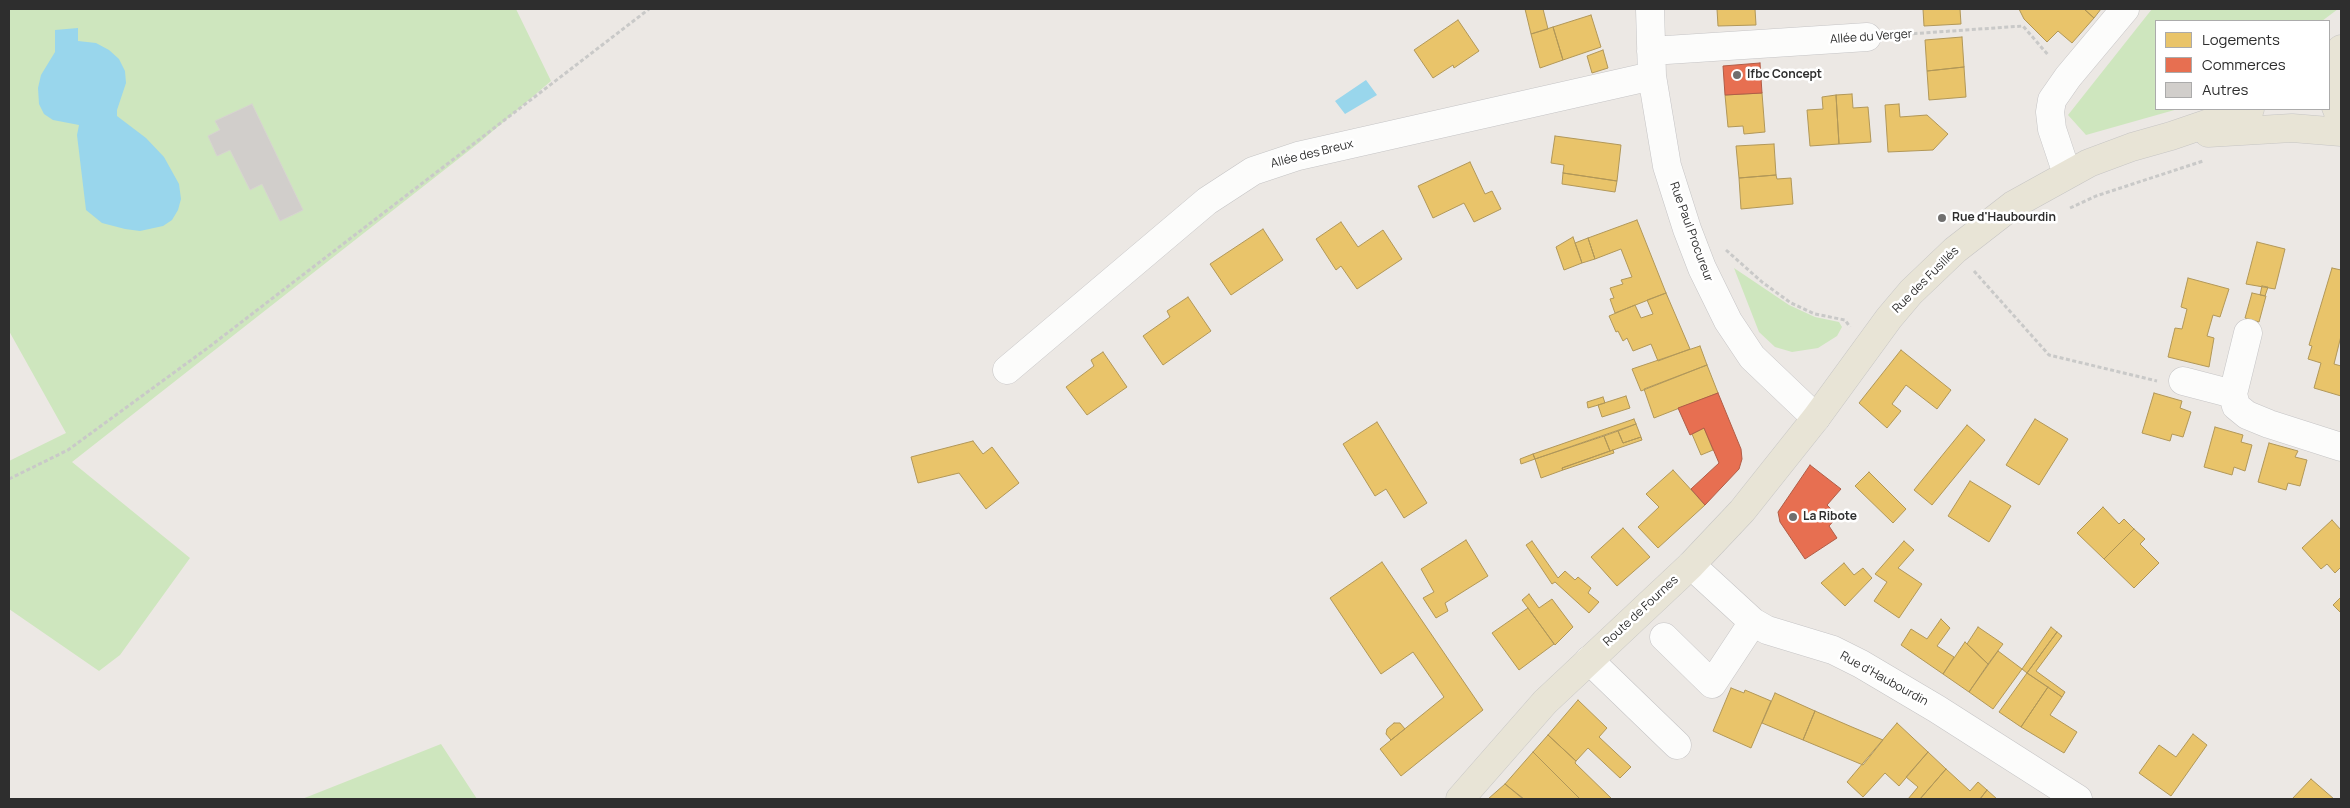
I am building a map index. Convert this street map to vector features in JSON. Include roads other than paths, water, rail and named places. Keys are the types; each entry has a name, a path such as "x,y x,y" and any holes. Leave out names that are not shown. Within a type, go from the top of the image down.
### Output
{"main road":[{"path":"2335,60 2332,94 2341,120"},
{"name":"Rue des Fusillés","path":"1816,418 1911,292 1949,256 2013,205 2067,174 2110,154 2171,136 2247,110"},
{"name":"Rue des Fusillés","path":"2171,136 2292,128 2341,132"},
{"name":"Route de Fournes","path":"1460,799 1532,716 1691,565 1742,511 1816,418"}],"street":[{"name":"Rue Paul Procureur","path":"1650,9 1652,64 1667,166 1691,240 1716,298 1741,342 1755,360 1816,418"},
{"path":"2067,174 2056,147 2050,112 2052,100 2068,77 2125,9"},
{"name":"Allée du Verger","path":"1652,64 1867,37"},
{"name":"Allée des Breux","path":"1007,370 1207,201 1253,171 1298,156 1652,64"},
{"path":"2248,333 2233,394 2236,406 2247,415 2269,424 2341,447"},
{"path":"2183,381 2233,394"},
{"name":"Rue d'Haubourdin","path":"1691,565 1753,622 1767,630 1833,650 1861,664 1937,709 2078,799"},
{"path":"1664,637 1712,684 1753,622"},
{"path":"1589,660 1677,745"}],"water":[{"path":"78,28 78,41 96,43 109,50 119,59 125,71 126,83 117,110 117,116 146,138 164,157 179,184 181,199 178,210 172,220 163,226 140,231 125,229 102,223 86,210 77,135 79,125 53,120 44,114 39,104 38,88 41,75 55,52 55,30"},
{"path":"1366,80 1377,95 1345,114 1335,101"}],"place":[{"name":"Ifbc Concept","path":"1737,75"},
{"name":"Rue d'Haubourdin","path":"1942,218"},
{"name":"La Ribote","path":"1793,517"}]}
